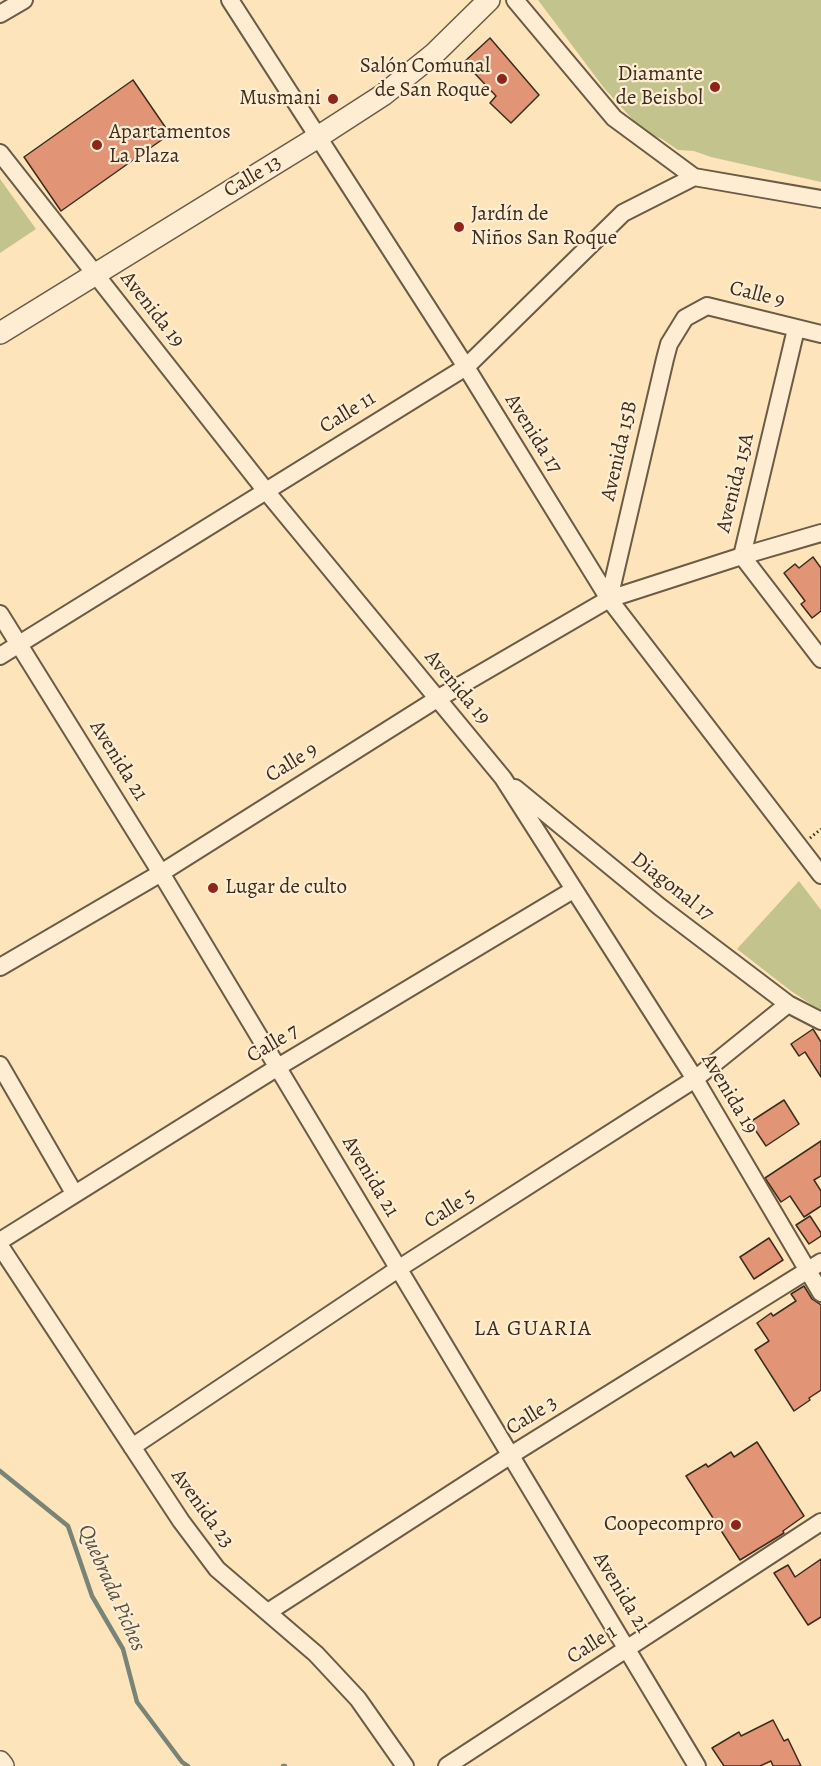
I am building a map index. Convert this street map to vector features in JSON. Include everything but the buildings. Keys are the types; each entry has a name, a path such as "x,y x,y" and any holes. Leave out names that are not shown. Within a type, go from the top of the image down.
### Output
{"street":[{"path":"0,14 24,0"},
{"name":"Avenida 17","path":"230,0 466,367 609,598 821,875"},
{"name":"Calle 13","path":"0,333 318,138 383,95 434,54 489,0"},
{"path":"515,0 614,118 694,177 821,200"},
{"name":"Avenida 19","path":"0,153 266,490 503,778 695,1079 821,1293"},
{"name":"Calle 11","path":"0,656 466,367 623,213 694,177"},
{"name":"Calle 9","path":"685,318 707,306 821,334"},
{"name":"Avenida 15B","path":"609,598 669,344 685,318"},
{"name":"Avenida 15A","path":"796,328 742,556 821,659"},
{"name":"Calle 9","path":"0,967 161,873 437,699 609,598 821,533"},
{"name":"Avenida 21","path":"0,614 161,873 697,1766"},
{"name":"Diagonal 17","path":"503,778 660,907 788,1004 821,1021"},
{"name":"Calle 7","path":"0,1241 278,1067 573,890"},
{"name":"Calle 5","path":"132,1447 398,1269 695,1079 788,1004"},
{"path":"0,1065 74,1193"},
{"name":"Avenida 23","path":"0,1246 181,1521 217,1569 316,1654 358,1699 405,1766"},
{"name":"Calle 3","path":"268,1612 511,1455 821,1262"},
{"name":"Calle 1","path":"447,1766 821,1522"}],"green space":[{"name":"Diamante de Beisbol","path":"538,0 821,0 821,182 694,151 678,150 662,139 644,132 604,88"},
{"path":"0,179 36,229 0,253"},
{"path":"799,881 821,910 821,1011 737,949"}],"waterway":[{"name":"Quebrada Piches","path":"0,1471 68,1526 92,1596 123,1649 137,1702 182,1762 188,1766"}],"place":[{"name":"Salón Comunal de San Roque","path":"502,79"},
{"name":"Diamante de Beisbol","path":"715,87"},
{"name":"Musmani","path":"333,99"},
{"name":"Apartamentos La Plaza","path":"97,145"},
{"name":"Jardín de Niños San Roque","path":"459,227"},
{"name":"Lugar de culto","path":"213,888"},
{"name":"Coopecompro","path":"736,1525"}],"district":[{"name":"LA GUARIA","path":"533,1330"}]}
